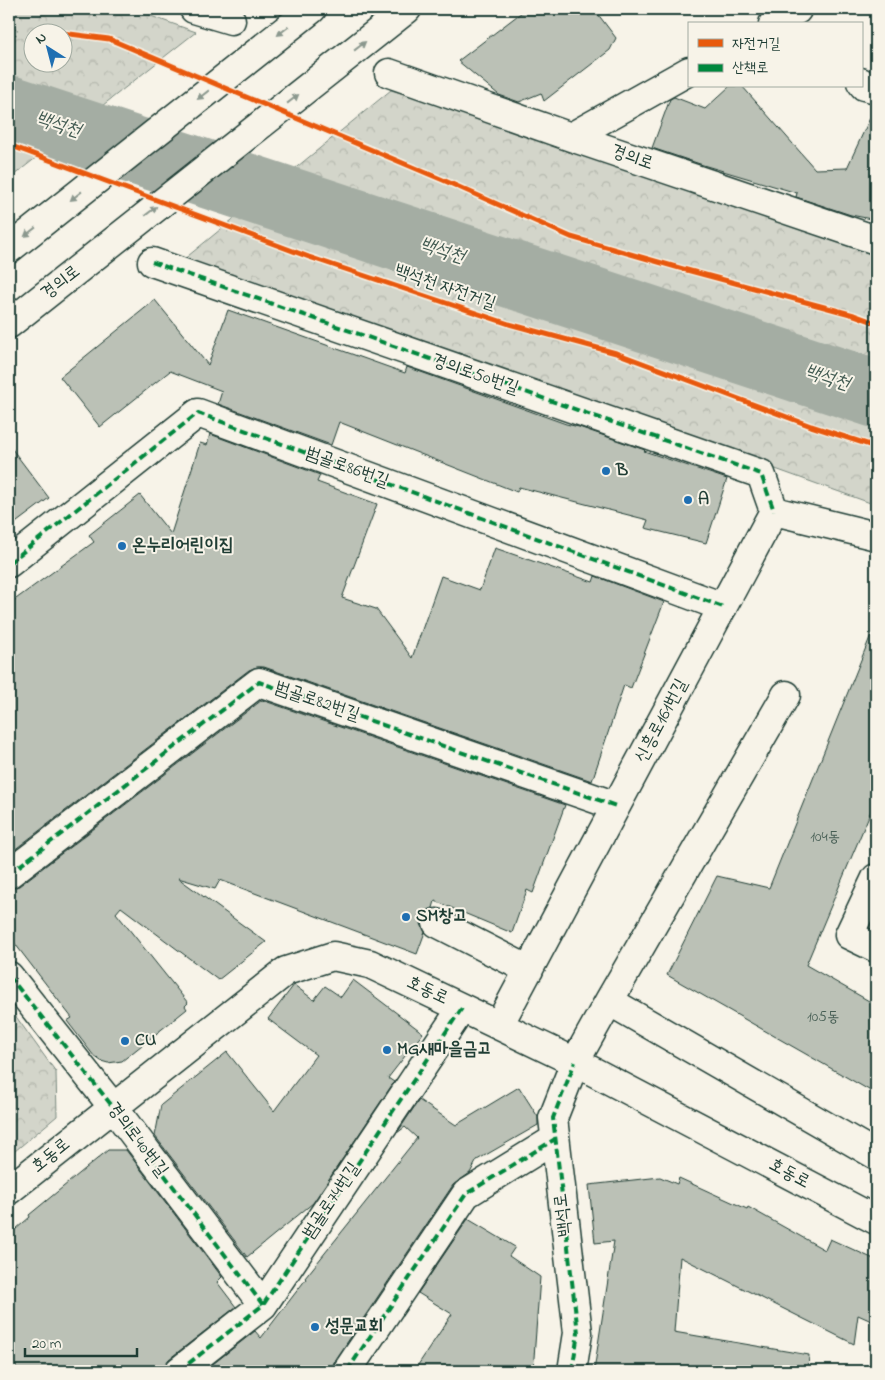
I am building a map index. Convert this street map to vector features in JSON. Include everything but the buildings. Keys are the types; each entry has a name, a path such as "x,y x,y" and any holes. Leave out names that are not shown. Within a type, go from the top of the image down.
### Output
{"street":[{"path":"194,9 231,20"},
{"path":"9,249 312,9"},
{"name":"경의로","path":"9,324 407,9"},
{"path":"778,22 800,14"},
{"path":"571,137 688,72"},
{"name":"경의로","path":"389,73 571,137 876,240"},
{"path":"862,83 864,86 876,89"},
{"name":"경의로50번길","path":"152,262 761,474 774,511"},
{"name":"범골로86번길","path":"9,563 198,413 723,607"},
{"path":"774,511 876,536"},
{"name":"신흥로161번길","path":"499,1025 774,511"},
{"name":"범골로82번길","path":"9,874 259,682 616,806"},
{"name":"백석로","path":"572,1371 578,1332 553,1118 575,1062 786,695"},
{"path":"876,878 849,934 876,948"},
{"path":"437,923 529,970"},
{"name":"호동로","path":"9,1190 286,971 332,956 370,964 499,1025 575,1062 876,1220"},
{"name":"경의로40번길","path":"9,976 113,1107 262,1305"},
{"path":"609,1001 876,1155"},
{"name":"범골로74번길","path":"178,1371 262,1305 462,1008"},
{"path":"347,1371 466,1194 555,1139"}],"path":[{"path":"9,26 22,28"},
{"path":"9,54 17,27"}],"green space":[{"path":"9,9 131,9 196,32 9,179"},
{"path":"391,90 536,133 876,253 876,505 393,332 177,265"},
{"path":"9,1007 56,1072 57,1116 9,1156"}],"waterway":[{"name":"백석천","path":"9,109 876,394"}],"marked path":[{"path":"152,262 761,474 774,511"},
{"path":"9,563 198,413 723,607"},
{"path":"9,874 259,682 616,806"},
{"path":"9,976 113,1107 263,1305"},
{"path":"179,1371 263,1305 462,1008"},
{"path":"572,1371 578,1333 553,1118 575,1062"},
{"path":"347,1371 466,1194 555,1139"}],"cycle path":[{"path":"72,34 109,39 443,180 571,237 854,315 876,323"},
{"name":"백석천 자전거길","path":"9,145 309,257 509,324 616,353 811,426 876,447"}],"place":[{"name":"B","path":"606,471"},
{"name":"A","path":"688,500"},
{"name":"온누리어린이집","path":"122,546"},
{"name":"SM창고","path":"406,917"},
{"name":"CU","path":"125,1041"},
{"name":"MG새마을금고","path":"387,1050"},
{"name":"성문교회","path":"315,1327"}]}
